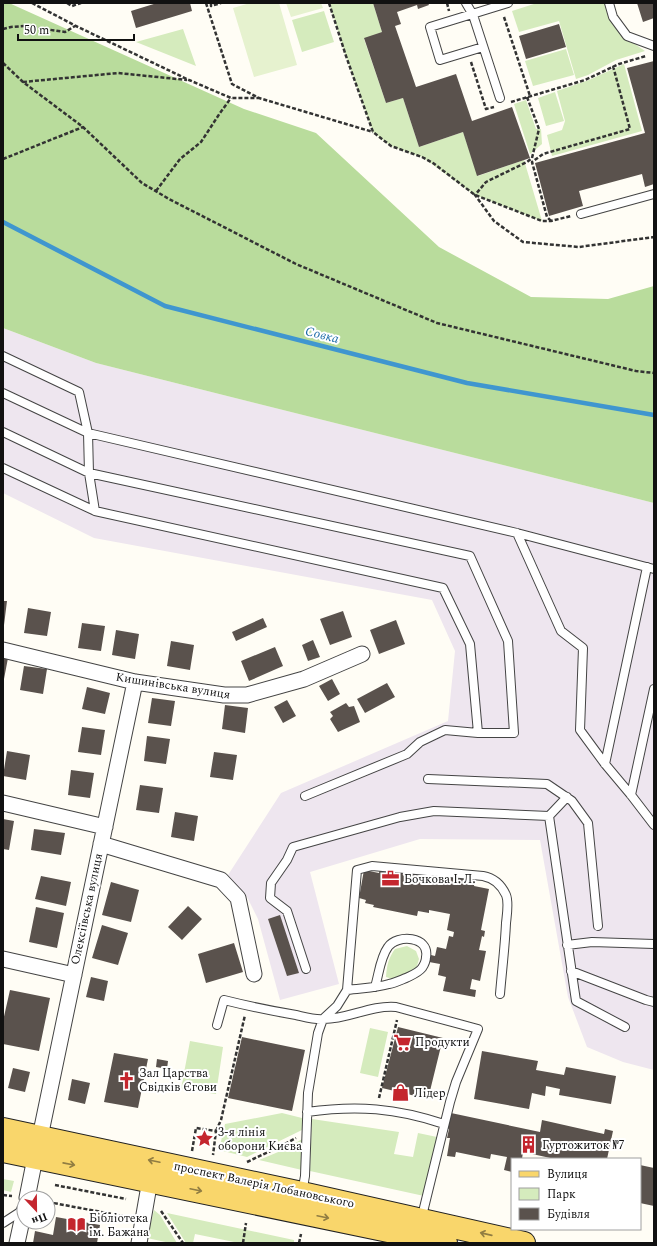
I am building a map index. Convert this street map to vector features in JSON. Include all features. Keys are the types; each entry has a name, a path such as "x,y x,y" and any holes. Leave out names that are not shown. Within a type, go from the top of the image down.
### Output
{"main road":[{"name":"проспект Валерія Лобановського","path":"3,1129 38,1147 150,1180 389,1237 446,1243"},
{"name":"проспект Валерія Лобановського","path":"3,1150 38,1147 302,1193 524,1243"}],"street":[{"name":"Кишинівська вулиця","path":"3,650 135,682 224,696 247,696 304,678 362,654"},
{"name":"Олексіївська вулиця","path":"29,1190 135,682"},
{"path":"3,803 105,827"},
{"path":"101,844 221,880 238,898 254,974"},
{"path":"3,959 74,975"},
{"path":"139,1243 150,1180"},
{"path":"17,1243 20,1230"}],"lane":[{"path":"466,3 473,15 502,102"},
{"path":"609,3 613,17 627,36 654,46"},
{"path":"483,47 440,60 430,27 505,4"},
{"path":"581,214 654,194"},
{"path":"3,356 79,392 88,433 89,473 95,511"},
{"path":"3,394 88,433 517,533 651,568 605,764"},
{"path":"3,432 89,473 470,556 508,641 514,733 478,733 445,730 420,742 407,754 305,796"},
{"path":"3,468 95,511 443,588 470,644 478,733"},
{"path":"517,533 561,631 583,648 580,730 654,825"},
{"path":"631,795 654,689"},
{"path":"428,779 547,784 572,801 588,823 598,926"},
{"path":"549,816 566,797"},
{"path":"306,970 287,911 270,898 272,883 287,860 293,847 400,817 434,811 549,816"},
{"path":"549,816 576,1001 625,1026"},
{"path":"302,1193 305,1176 308,1093 318,1033 323,1020 337,1006 347,990 357,870 372,866 492,878 500,885 506,896 507,914 500,994"},
{"path":"347,990 374,987 389,984 414,974 422,968 427,952 421,942 412,939 400,939 389,945 380,964 374,987"},
{"path":"568,945 592,942 654,944"},
{"path":"571,971 654,1002"},
{"path":"217,1025 224,1000 247,1006 323,1020 352,1014 375,1007 400,1007 478,1029 456,1082 444,1124 421,1220"},
{"path":"307,1112 330,1109 376,1109 422,1117 444,1124"},
{"path":"3,1223 16,1216"}],"path":[{"path":"32,3 76,26 189,80 231,98 259,98"},
{"path":"67,3 72,6 81,3"},
{"path":"206,3 232,84 259,98 373,132 391,146 422,157 433,163 475,195 494,221 523,242 579,247 654,237"},
{"path":"211,3 212,6 221,3"},
{"path":"329,3 373,132"},
{"path":"443,14 450,12 447,3"},
{"path":"475,195 486,182 527,162 532,158 538,129 502,12 505,4"},
{"path":"3,29 24,26 65,32 76,26"},
{"path":"470,59 486,109 502,102 585,80 613,66 647,56"},
{"path":"3,63 23,82 83,127 142,183 168,199 296,264 437,323 636,371 654,373"},
{"path":"551,221 547,217 532,162 543,154 630,129 613,66"},
{"path":"23,82 118,73 189,80"},
{"path":"156,192 180,159 201,142 231,98"},
{"path":"3,159 83,127"},
{"path":"475,195 542,220 551,221 581,214"},
{"path":"213,1155 216,1131 222,1120 247,1006"},
{"path":"376,1109 400,1007"},
{"path":"192,1151 196,1128 216,1131"},
{"path":"245,1162 281,1146 307,1131"},
{"path":"55,1185 126,1199"},
{"path":"56,1204 143,1220"},
{"path":"157,1206 183,1243"},
{"path":"243,1243 246,1223"},
{"path":"299,1243 301,1234"}],"shaded area":[{"path":"3,328 96,363 654,503 654,1070 623,1062 587,1047 568,997 540,840 420,839 310,872 339,984 280,1000 258,919 247,897 228,875 281,793 448,721 455,651 432,600 94,538 3,493"}],"green space":[{"path":"3,3 9,3 244,109 316,133 439,247 531,297 608,299 654,286 654,503 96,363 3,328"},
{"path":"250,3 279,3 297,65 254,77 233,8"},
{"path":"286,3 321,3 323,8 291,17"},
{"path":"329,3 373,3 382,32 364,39 386,103 403,98 419,147 463,132 478,176 524,160 542,221 475,195 422,157 391,146 373,132"},
{"path":"537,3 607,3 626,38 645,51 616,60 588,75 576,79 559,21 519,32 512,11"},
{"path":"324,11 334,42 302,52 292,20"},
{"path":"183,29 196,66 136,42"},
{"path":"566,49 574,75 533,86 525,61"},
{"path":"624,64 642,131 552,156 547,135 562,130 565,121 557,91 589,80"},
{"path":"555,92 564,121 546,126 538,98"},
{"path":"526,100 536,129 541,129 542,144 530,154 514,104"},
{"path":"407,946 416,951 419,959 417,966 410,972 392,979 386,977 388,962 395,949"},
{"path":"370,1028 388,1032 378,1077 360,1073"},
{"path":"190,1041 223,1047 216,1094 181,1089"},
{"path":"282,1113 302,1118 302,1130 247,1157 219,1150 225,1124"},
{"path":"312,1119 399,1132 394,1154 413,1157 418,1133 437,1137 424,1196 310,1171"},
{"path":"304,1138 302,1170 259,1160 283,1150"},
{"path":"3,1179 14,1181 11,1192 3,1190"},
{"path":"154,1210 160,1215 177,1243 147,1238"},
{"path":"167,1213 294,1240 294,1243 239,1243 195,1234 193,1243 186,1243"}],"building":[{"path":"157,3 190,3 192,11 136,28 131,11"},
{"path":"373,3 428,3 429,5 418,9 417,5 397,12 401,24 395,26 416,87 456,74 472,121 512,107 530,158 477,176 463,132 419,147 403,98 386,103 364,38 382,32"},
{"path":"637,3 654,3 654,18 643,22"},
{"path":"559,24 566,47 526,59 519,36"},
{"path":"654,61 654,184 645,187 642,174 579,191 583,206 549,216 535,163 645,133 627,68"},
{"path":"3,601 7,601 4,625 3,625"},
{"path":"28,608 51,612 47,636 24,633"},
{"path":"343,611 352,637 330,645 320,619"},
{"path":"263,618 267,627 236,641 232,632"},
{"path":"396,620 405,644 379,654 370,630"},
{"path":"82,623 105,626 101,651 78,648"},
{"path":"116,630 139,634 135,659 112,655"},
{"path":"313,640 320,657 308,661 302,645"},
{"path":"171,641 194,645 190,670 167,666"},
{"path":"275,647 283,666 249,681 241,661"},
{"path":"3,657 8,658 4,679 3,679"},
{"path":"24,666 47,669 43,694 20,690"},
{"path":"332,679 340,694 328,701 319,686"},
{"path":"387,683 395,697 365,713 357,699"},
{"path":"87,687 110,693 105,714 82,709"},
{"path":"152,698 175,701 171,726 148,723"},
{"path":"287,700 296,716 283,723 274,707"},
{"path":"346,703 349,707 354,706 360,722 338,732 330,719 333,716 330,712"},
{"path":"225,705 248,708 245,733 222,729"},
{"path":"82,727 105,730 101,755 78,752"},
{"path":"147,736 170,739 166,764 144,761"},
{"path":"7,751 30,755 26,780 3,776"},
{"path":"214,752 237,755 233,780 210,777"},
{"path":"71,770 94,773 90,798 68,795"},
{"path":"140,785 163,788 159,813 136,810"},
{"path":"175,812 198,816 194,841 171,837"},
{"path":"3,819 14,821 9,850 3,849"},
{"path":"34,829 65,833 61,855 31,850"},
{"path":"380,867 447,880 448,874 475,879 474,886 489,889 481,930 485,931 484,937 482,936 479,950 486,951 480,981 472,979 470,989 476,990 475,997 443,991 446,977 438,975 440,964 429,962 431,955 435,956 437,947 446,949 449,936 453,937 454,932 447,930 450,914 429,910 429,913 418,911 417,916 373,907 374,905 365,903 366,900 359,898 364,870 379,873"},
{"path":"41,876 71,882 66,906 35,899"},
{"path":"111,882 139,890 131,922 102,915"},
{"path":"188,906 202,919 182,940 168,927"},
{"path":"36,907 64,913 57,948 29,942"},
{"path":"280,915 299,973 287,976 268,919"},
{"path":"102,925 128,933 118,965 92,958"},
{"path":"234,943 243,972 206,983 198,954"},
{"path":"91,977 108,981 104,1001 86,997"},
{"path":"10,990 50,998 39,1051 3,1044 3,1021"},
{"path":"398,1027 443,1038 428,1099 382,1088"},
{"path":"242,1037 305,1050 292,1111 228,1098"},
{"path":"482,1051 538,1061 536,1070 564,1075 566,1067 616,1076 611,1104 559,1095 560,1089 546,1086 545,1096 532,1093 529,1109 474,1099"},
{"name":"Зал Царства Свідків Єгови","path":"114,1053 148,1059 138,1108 104,1102"},
{"path":"157,1059 168,1061 167,1069 156,1067"},
{"path":"13,1068 30,1072 25,1092 8,1088"},
{"path":"72,1079 90,1083 85,1104 68,1100"},
{"name":"Гуртожиток №7","path":"451,1113 540,1132 542,1120 604,1134 605,1129 613,1131 607,1158 550,1158 523,1152 522,1158 511,1158 511,1172 504,1170 507,1157 491,1154 490,1159 456,1152 455,1157 447,1156 450,1138 447,1138 449,1129 447,1128"},
{"name":"Гуртожиток №7","path":"641,1165 654,1168 654,1206 641,1203"},
{"path":"56,1217 100,1225 97,1243 33,1243 35,1231 53,1235 54,1230 56,1230"}],"waterway":[{"name":"Совка","path":"3,222 165,306 467,383 654,415"}],"place":[{"name":"Бочкова І. Л.","path":"391,879"},
{"name":"Продукти","path":"402,1042"},
{"name":"Зал Царства Свідків Єгови","path":"126,1080"},
{"name":"Лідер","path":"401,1093"},
{"name":"3-я лінія оборони Києва","path":"205,1139"},
{"name":"Гуртожиток №7","path":"529,1145"},
{"name":"Бібліотека ім. Бажана","path":"76,1225"}]}
